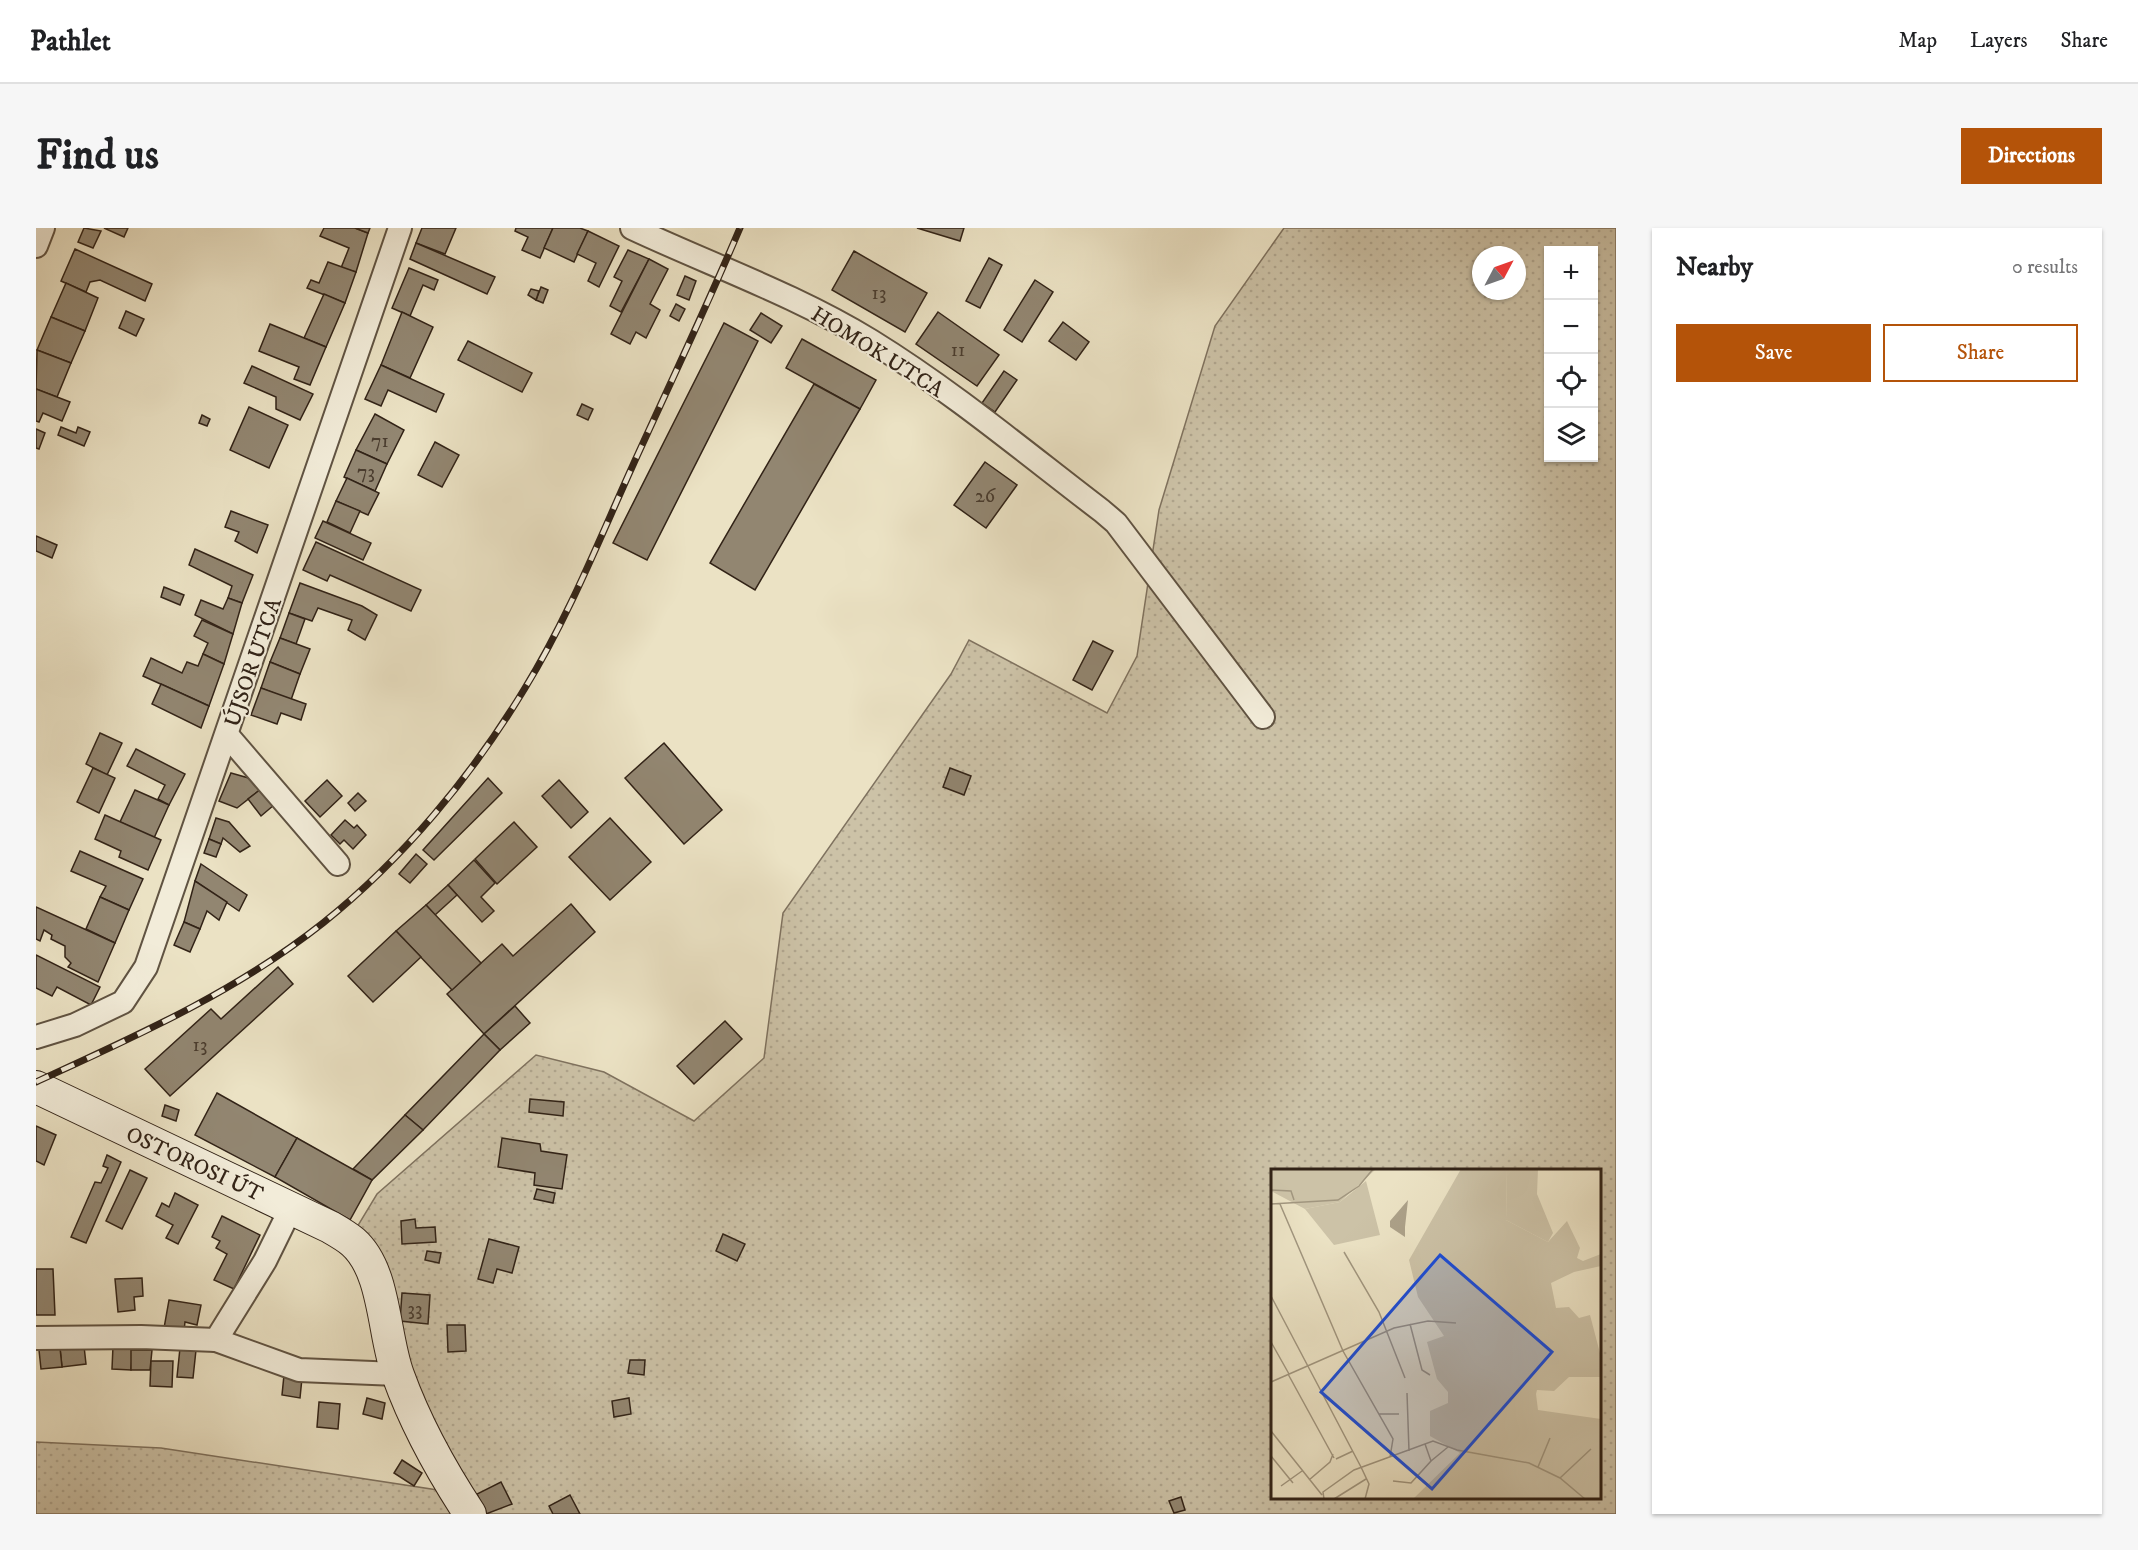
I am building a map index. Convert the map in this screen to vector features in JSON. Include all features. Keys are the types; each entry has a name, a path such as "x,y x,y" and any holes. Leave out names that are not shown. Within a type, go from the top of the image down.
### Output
{"main road":[{"name":"OSTOROSI ÚT","path":"36,1087 330,1227 353,1242 366,1258 379,1290 397,1374"},
{"path":"397,1374 433,1454 470,1514"}],"street":[{"path":"36,246 43,228"},
{"name":"ÚJSOR UTCA","path":"36,1037 75,1025 123,1002 146,967 400,228"},
{"name":"HOMOK UTCA","path":"632,228 799,302 870,341 948,394 1102,511 1116,523 1263,717"},
{"path":"227,735 338,864"},
{"path":"216,1341 265,1261 291,1208"},
{"path":"36,1338 141,1336 216,1341 299,1370 397,1374"}],"shaded area":[{"path":"1284,228 1616,228 1616,1514 36,1514 36,1442 161,1448 438,1490 357,1227 377,1194 536,1055 604,1072 694,1121 764,1058 783,913 951,674 969,640 1107,713 1137,656 1159,510 1215,326"}],"building":[{"path":"84,228 101,231 93,248 78,242"},
{"path":"104,228 128,228 124,237"},
{"path":"324,228 355,228 368,233 356,272 341,268 349,248 320,236"},
{"path":"355,228 370,228 368,233"},
{"path":"422,228 456,228 445,254 416,243"},
{"path":"516,228 553,228 540,258 522,250 528,237 515,231"},
{"path":"553,228 580,228 588,231 574,262 544,248"},
{"path":"917,228 964,228 960,241"},
{"path":"588,231 619,246 599,287 588,281 596,263 577,254"},
{"path":"416,243 495,277 487,294 410,259"},
{"path":"75,249 152,284 145,301 100,280 90,282 86,292 61,281"},
{"path":"628,250 649,259 621,312 610,306 622,281 614,277"},
{"path":"854,251 927,293 905,332 832,290"},
{"path":"989,258 1002,265 980,308 966,301"},
{"path":"649,259 668,269 650,304 660,310 646,338 636,332 630,344 611,334"},
{"path":"328,262 356,272 345,303 307,288 311,280 319,283"},
{"path":"409,268 438,280 434,290 423,285 410,316 392,308"},
{"path":"685,276 696,281 689,300 677,295"},
{"path":"1035,280 1053,292 1022,342 1004,330"},
{"path":"66,283 98,298 85,331 51,317"},
{"path":"541,287 548,290 543,303 536,300"},
{"path":"531,289 539,291 536,300 528,295"},
{"path":"324,294 345,303 326,347 304,338"},
{"path":"676,304 685,309 679,321 670,316"},
{"path":"126,311 144,319 136,336 119,328"},
{"path":"402,312 433,327 410,378 381,365"},
{"path":"938,312 999,355 977,386 916,344"},
{"path":"761,313 782,326 771,343 750,330"},
{"path":"51,317 85,331 71,363 37,350"},
{"path":"1063,322 1089,342 1076,360 1049,341"},
{"path":"724,323 758,341 647,560 613,543"},
{"path":"270,324 326,347 310,385 294,379 299,367 259,351"},
{"path":"802,339 876,380 860,409 786,368"},
{"path":"468,341 532,373 522,392 458,360"},
{"path":"37,350 71,363 57,397 36,389"},
{"path":"381,365 444,394 436,412 388,390 381,406 365,399"},
{"path":"252,366 313,394 300,420 276,409 276,397 244,383"},
{"path":"1004,371 1017,380 995,412 982,403"},
{"path":"814,384 860,409 755,590 710,563"},
{"path":"36,389 70,402 62,421 43,413 39,422 36,421"},
{"path":"582,404 593,409 588,420 577,415"},
{"path":"249,407 288,425 269,468 230,450"},
{"path":"375,414 404,430 387,464 356,450"},
{"path":"202,415 210,419 207,426 199,423"},
{"path":"61,427 76,433 78,427 90,432 84,446 58,435"},
{"path":"36,429 45,433 39,449 36,448"},
{"path":"435,442 459,455 442,487 418,475"},
{"path":"356,450 387,464 375,491 344,477"},
{"path":"985,462 1017,485 986,528 954,505"},
{"path":"347,478 379,493 368,515 336,501"},
{"path":"336,501 360,511 350,533 327,522"},
{"path":"231,511 268,525 257,553 235,541 239,532 225,527"},
{"path":"323,521 371,543 363,560 315,538"},
{"path":"36,536 57,545 52,558 36,551"},
{"path":"316,542 421,590 411,611 330,575 327,581 303,570"},
{"path":"195,549 253,575 242,603 228,598 232,586 189,565"},
{"path":"300,583 362,606 377,615 365,640 348,630 352,620 318,608 312,621 289,613"},
{"path":"164,587 184,595 180,605 161,597"},
{"path":"228,598 242,603 233,634 195,615 201,600 223,609"},
{"path":"289,613 305,619 296,644 280,638"},
{"path":"202,620 233,634 224,664 203,654 208,643 194,636"},
{"path":"280,638 310,649 300,674 270,662"},
{"path":"1093,641 1113,651 1092,690 1073,680"},
{"path":"203,654 224,664 209,706 143,676 151,658 182,673 187,662 198,666"},
{"path":"270,662 300,674 291,700 261,688"},
{"path":"161,684 209,706 201,728 152,704"},
{"path":"261,688 306,704 301,720 281,713 277,724 251,715"},
{"path":"100,733 122,743 107,775 86,764"},
{"path":"664,743 722,810 684,844 625,778"},
{"path":"136,749 185,774 169,805 158,799 165,785 127,766"},
{"path":"93,768 115,778 99,813 77,802"},
{"path":"950,768 971,776 964,795 943,787"},
{"path":"231,773 252,779 261,789 237,808 219,801"},
{"path":"488,778 502,793 434,860 423,850"},
{"path":"327,780 342,796 320,817 305,801"},
{"path":"559,780 588,812 571,828 542,796"},
{"path":"261,789 274,805 261,816 248,799"},
{"path":"135,790 169,805 154,838 120,822"},
{"path":"358,793 366,801 355,811 348,803"},
{"path":"105,815 161,840 148,870 119,857 121,851 95,839"},
{"path":"216,818 229,822 250,846 240,852 223,838 221,844 209,839"},
{"path":"610,818 651,862 610,900 569,857"},
{"path":"345,820 354,828 357,825 366,835 353,849 344,840 340,844 331,835"},
{"path":"514,822 537,847 497,884 475,859"},
{"path":"209,839 221,844 216,857 204,853"},
{"path":"80,851 143,879 129,910 100,897 106,886 71,871"},
{"path":"416,854 427,864 410,883 399,874"},
{"path":"474,860 495,883 481,897 494,911 482,922 448,885"},
{"path":"201,864 247,895 239,911 195,881"},
{"path":"195,881 227,902 219,920 207,911 200,929 184,922"},
{"path":"448,885 457,895 435,915 426,905"},
{"path":"100,897 129,910 115,943 86,929"},
{"path":"571,904 595,932 484,1034 447,994 502,944 513,956"},
{"path":"426,905 481,963 452,990 396,931"},
{"path":"36,907 115,943 98,982 68,967 71,963 65,957 65,946 51,939 52,935 44,930 40,941 36,939"},
{"path":"184,922 200,929 190,952 174,945"},
{"path":"396,931 421,957 373,1002 348,976"},
{"path":"36,955 100,987 91,1005 57,987 52,996 36,988"},
{"path":"278,967 293,984 170,1096 145,1069 211,1009 221,1019"},
{"path":"515,1006 530,1023 500,1050 484,1034"},
{"path":"725,1021 742,1039 694,1084 677,1066"},
{"path":"484,1034 500,1050 423,1130 405,1115"},
{"path":"217,1093 297,1138 275,1177 195,1135"},
{"path":"530,1099 564,1102 563,1116 529,1112"},
{"path":"165,1105 179,1110 176,1121 162,1116"},
{"path":"405,1115 423,1130 372,1180 353,1169"},
{"path":"36,1126 56,1135 44,1165 36,1161"},
{"path":"297,1138 372,1180 350,1220 275,1177"},
{"path":"502,1138 540,1144 541,1151 567,1155 562,1189 534,1185 535,1173 498,1167"},
{"path":"107,1155 121,1162 86,1243 71,1237 95,1182 101,1183 108,1168 103,1166"},
{"path":"130,1170 147,1178 122,1229 106,1221"},
{"path":"537,1189 555,1193 553,1203 534,1199"},
{"path":"175,1193 198,1205 178,1244 166,1238 173,1225 156,1216 162,1203 169,1207"},
{"path":"222,1216 260,1235 234,1289 214,1280 227,1254 216,1248 220,1241 212,1237"},
{"path":"415,1219 416,1228 435,1227 436,1242 402,1244 401,1221"},
{"path":"723,1234 745,1244 737,1261 716,1251"},
{"path":"489,1239 519,1247 512,1273 497,1269 493,1283 478,1279"},
{"path":"427,1251 441,1253 439,1263 425,1260"},
{"path":"36,1269 53,1269 55,1315 36,1315"},
{"path":"142,1278 143,1296 134,1297 135,1310 118,1312 115,1279"},
{"path":"402,1293 430,1295 428,1324 400,1321"},
{"path":"169,1300 201,1305 197,1325 185,1322 184,1331 164,1328"},
{"path":"447,1325 465,1325 466,1351 448,1352"},
{"path":"84,1346 86,1364 62,1367 60,1348"},
{"path":"113,1346 133,1347 131,1370 112,1369"},
{"path":"60,1348 62,1367 41,1369 39,1350"},
{"path":"180,1348 196,1350 193,1378 177,1377"},
{"path":"131,1350 152,1350 150,1370 131,1370"},
{"path":"630,1360 645,1360 644,1375 628,1373"},
{"path":"151,1361 173,1361 172,1387 150,1386"},
{"path":"284,1375 302,1378 300,1398 282,1395"},
{"path":"367,1398 385,1403 382,1419 363,1414"},
{"path":"629,1398 631,1414 614,1417 612,1401"},
{"path":"319,1402 340,1404 338,1429 317,1427"},
{"path":"402,1460 422,1473 414,1486 394,1473"},
{"path":"501,1482 512,1504 486,1514 477,1494"},
{"path":"570,1495 580,1514 553,1514 549,1506"},
{"path":"1181,1497 1185,1510 1174,1513 1169,1501"}],"railway":[{"path":"36,1082 184,1011 220,992 290,948 323,923 381,872 459,784 504,721 555,634 740,228"}]}
